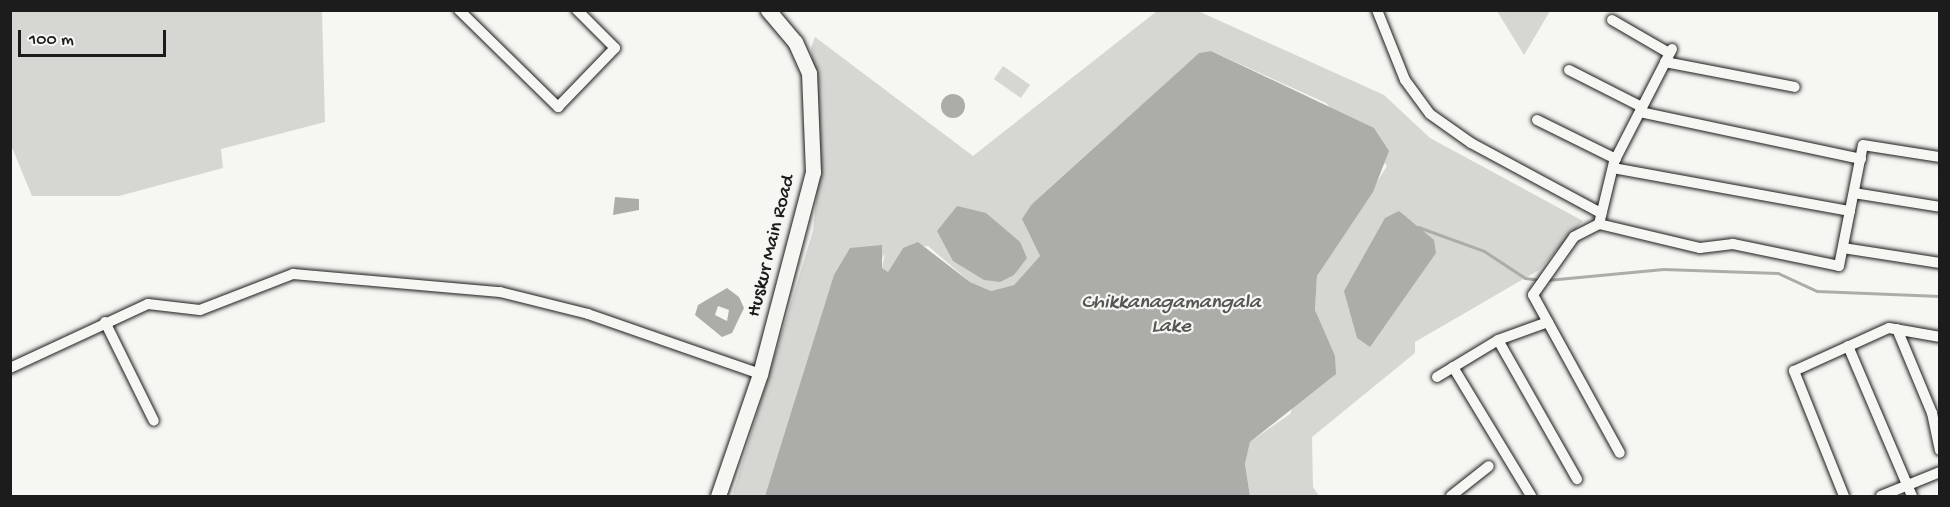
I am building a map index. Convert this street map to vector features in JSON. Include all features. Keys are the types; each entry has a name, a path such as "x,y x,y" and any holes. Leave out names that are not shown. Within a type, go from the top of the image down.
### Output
{"main road":[{"name":"Huskur Main Road","path":"718,496 760,374 813,172 809,73 795,42 768,10"}],"street":[{"path":"459,10 558,107 615,48 577,10"},
{"path":"1377,10 1405,80 1430,114 1471,143 1600,218 1700,248 1733,244 1839,266 1863,145 1940,157"},
{"path":"1612,20 1669,55 1795,87"},
{"path":"1620,453 1533,295 1574,237 1600,218 1614,164 1669,55"},
{"path":"1569,70 1641,110 1861,159"},
{"path":"1537,120 1614,164 1755,198 1757,192 1850,211"},
{"path":"1854,193 1940,207"},
{"path":"1843,248 1940,264"},
{"path":"10,368 148,304 200,310 293,274 500,292 588,314 760,374"},
{"path":"105,322 154,421"},
{"path":"1437,376 1498,340 1548,322"},
{"path":"1844,496 1793,375 1800,366 1897,329 1940,337"},
{"path":"1897,329 1932,413 1940,450"},
{"path":"1498,340 1577,479"},
{"path":"1848,346 1910,491"},
{"path":"1453,367 1531,496"},
{"path":"1451,496 1489,466"},
{"path":"1881,496 1910,491 1940,472"}],"shaded area":[{"path":"10,11 322,11 325,122 221,149 223,168 119,196 32,196 11,145"},
{"name":"Chikkanagamangala Lake","path":"1157,11 1198,11 1384,95 1430,138 1583,221 1539,270 1415,342 1415,353 1312,437 1313,487 1319,496 1250,496 1245,464 1250,442 1290,414 1322,330 1315,310 1317,276 1387,166 1326,103 1211,51 1199,53 1032,204 1026,227 1040,256 1014,285 991,291 970,282 928,246 903,248 888,272 882,268 885,253 782,443 765,496 732,496 813,231 821,153 811,48 815,37 973,156"},
{"path":"1497,11 1550,11 1524,55"},
{"path":"1003,66 1030,85 1021,98 994,79"}],"water":[{"name":"Chikkanagamangala Lake","path":"1211,51 1374,128 1389,151 1373,192 1317,276 1315,310 1335,356 1336,374 1250,442 1245,464 1250,496 765,496 834,275 850,248 882,245 882,268 888,272 903,248 918,242 970,282 991,291 1014,285 1040,256 1022,219 1032,204 1199,53"},
{"path":"953,94 961,98 965,106 961,114 953,118 945,114 941,106 945,98"},
{"path":"615,197 639,199 639,210 613,215"},
{"path":"957,206 986,213 1020,242 1027,258 1014,275 1000,282 984,280 953,261 937,231"},
{"path":"1399,211 1434,240 1436,253 1370,347 1357,338 1344,291 1385,218"},
{"path":"727,288 739,297 744,308 732,333 722,337 695,315 698,305","holes":["718,306 729,310 727,321 715,315"]}],"waterway":[{"path":"1418,227 1484,251 1525,278 1541,280"},
{"path":"1547,280 1663,269 1778,273 1817,291 1940,296"}]}
